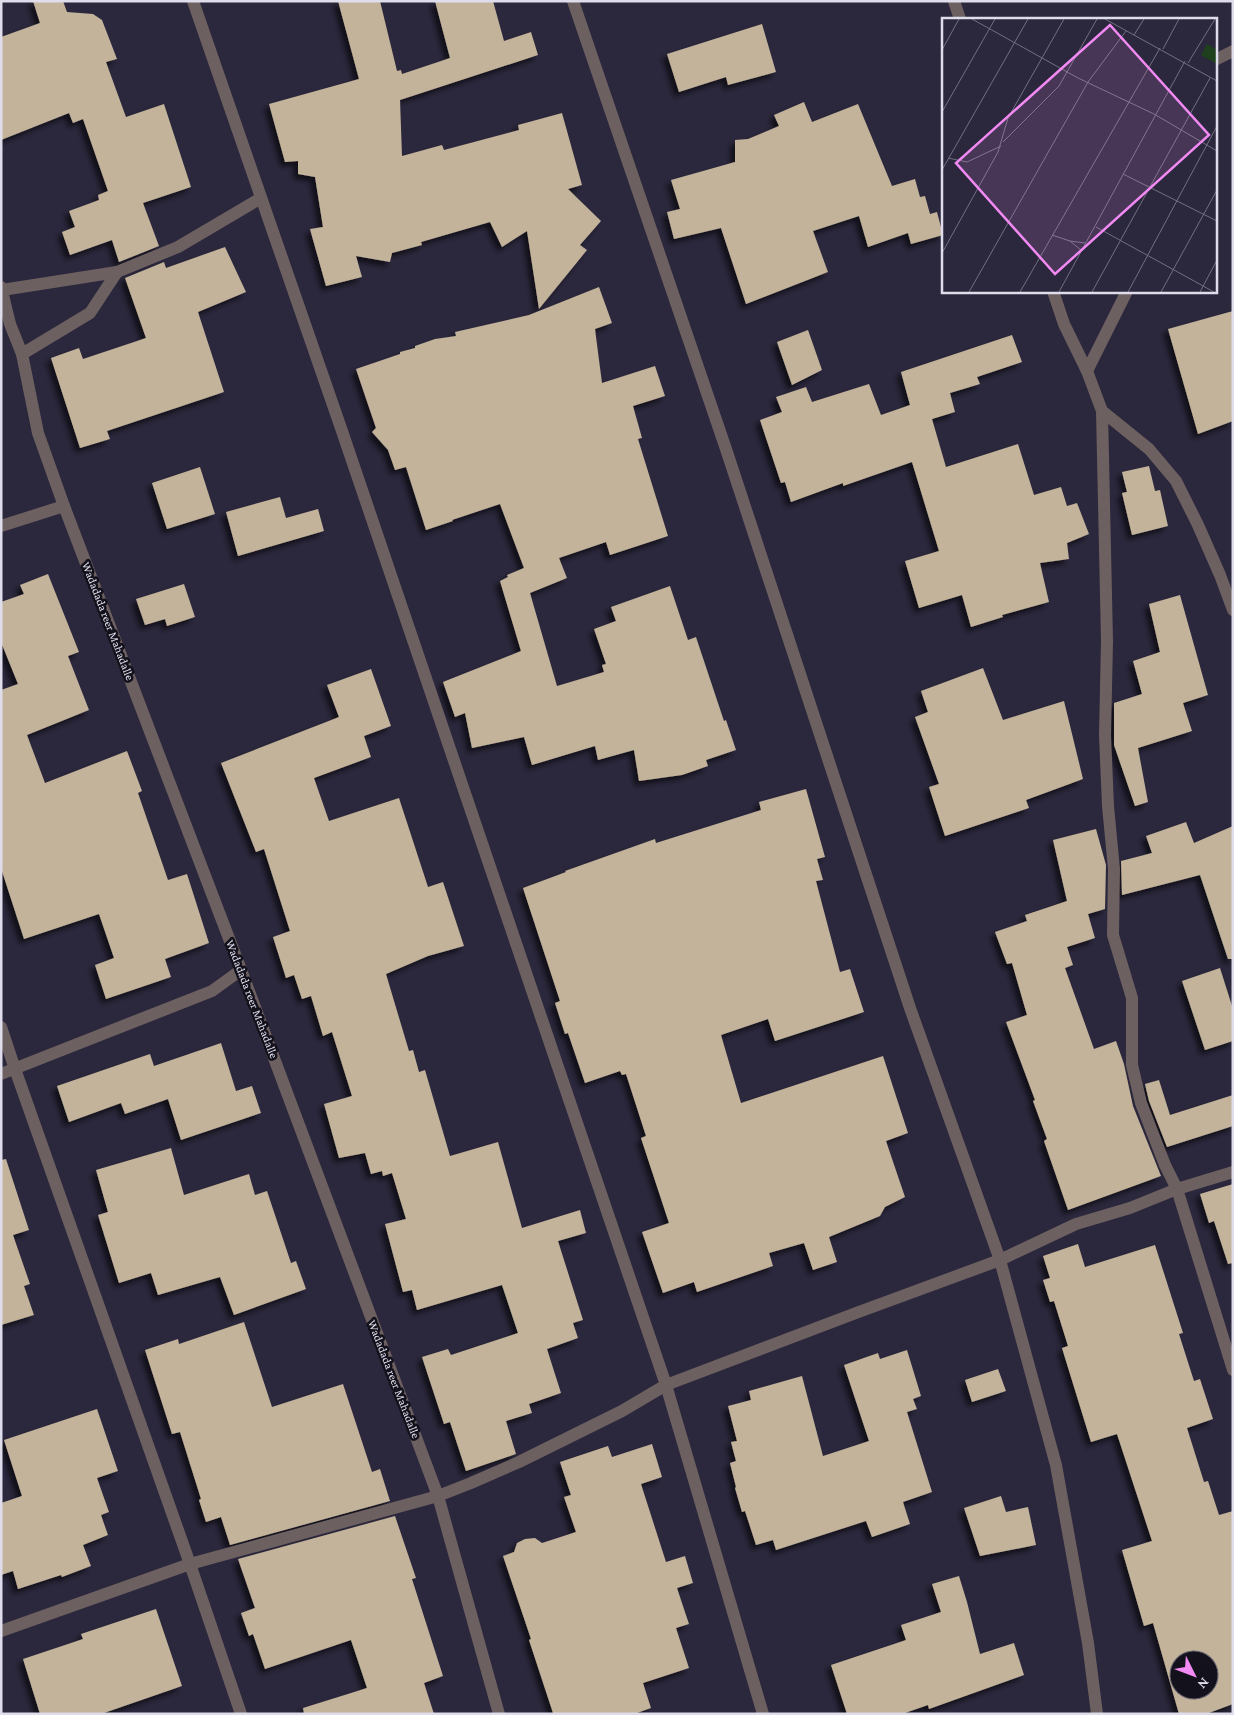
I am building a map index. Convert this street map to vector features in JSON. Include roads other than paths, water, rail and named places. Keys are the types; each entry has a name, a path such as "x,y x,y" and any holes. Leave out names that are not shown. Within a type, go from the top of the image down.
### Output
{"street":[{"path":"193,1 346,441 666,1384 762,1714"},
{"path":"573,1 722,439 910,1008 1000,1260 1056,1465 1088,1643 1097,1714"},
{"path":"954,1 960,18"},
{"path":"1216,59 1233,50"},
{"path":"2,288 117,272 178,247 261,198"},
{"path":"22,354 90,313 117,272"},
{"name":"Wadadada reer Mahadalle","path":"2,288 10,324 22,354 38,433 64,506 241,970 438,1496 499,1714"},
{"path":"1053,292 1064,324 1087,371 1102,411 1106,641 1105,735 1108,806 1114,870 1113,935 1132,998 1132,1065 1141,1103 1165,1165 1177,1188 1233,1370"},
{"path":"1087,371 1126,292"},
{"path":"1102,411 1149,449 1176,481 1198,525 1233,610"},
{"path":"1,526 64,506"},
{"path":"1,1074 212,991 241,970"},
{"path":"1,1027 241,1714"},
{"path":"1,1631 190,1564 438,1496 519,1462 622,1411 666,1384 1000,1260 1076,1224 1130,1208 1177,1188 1233,1172"}]}
